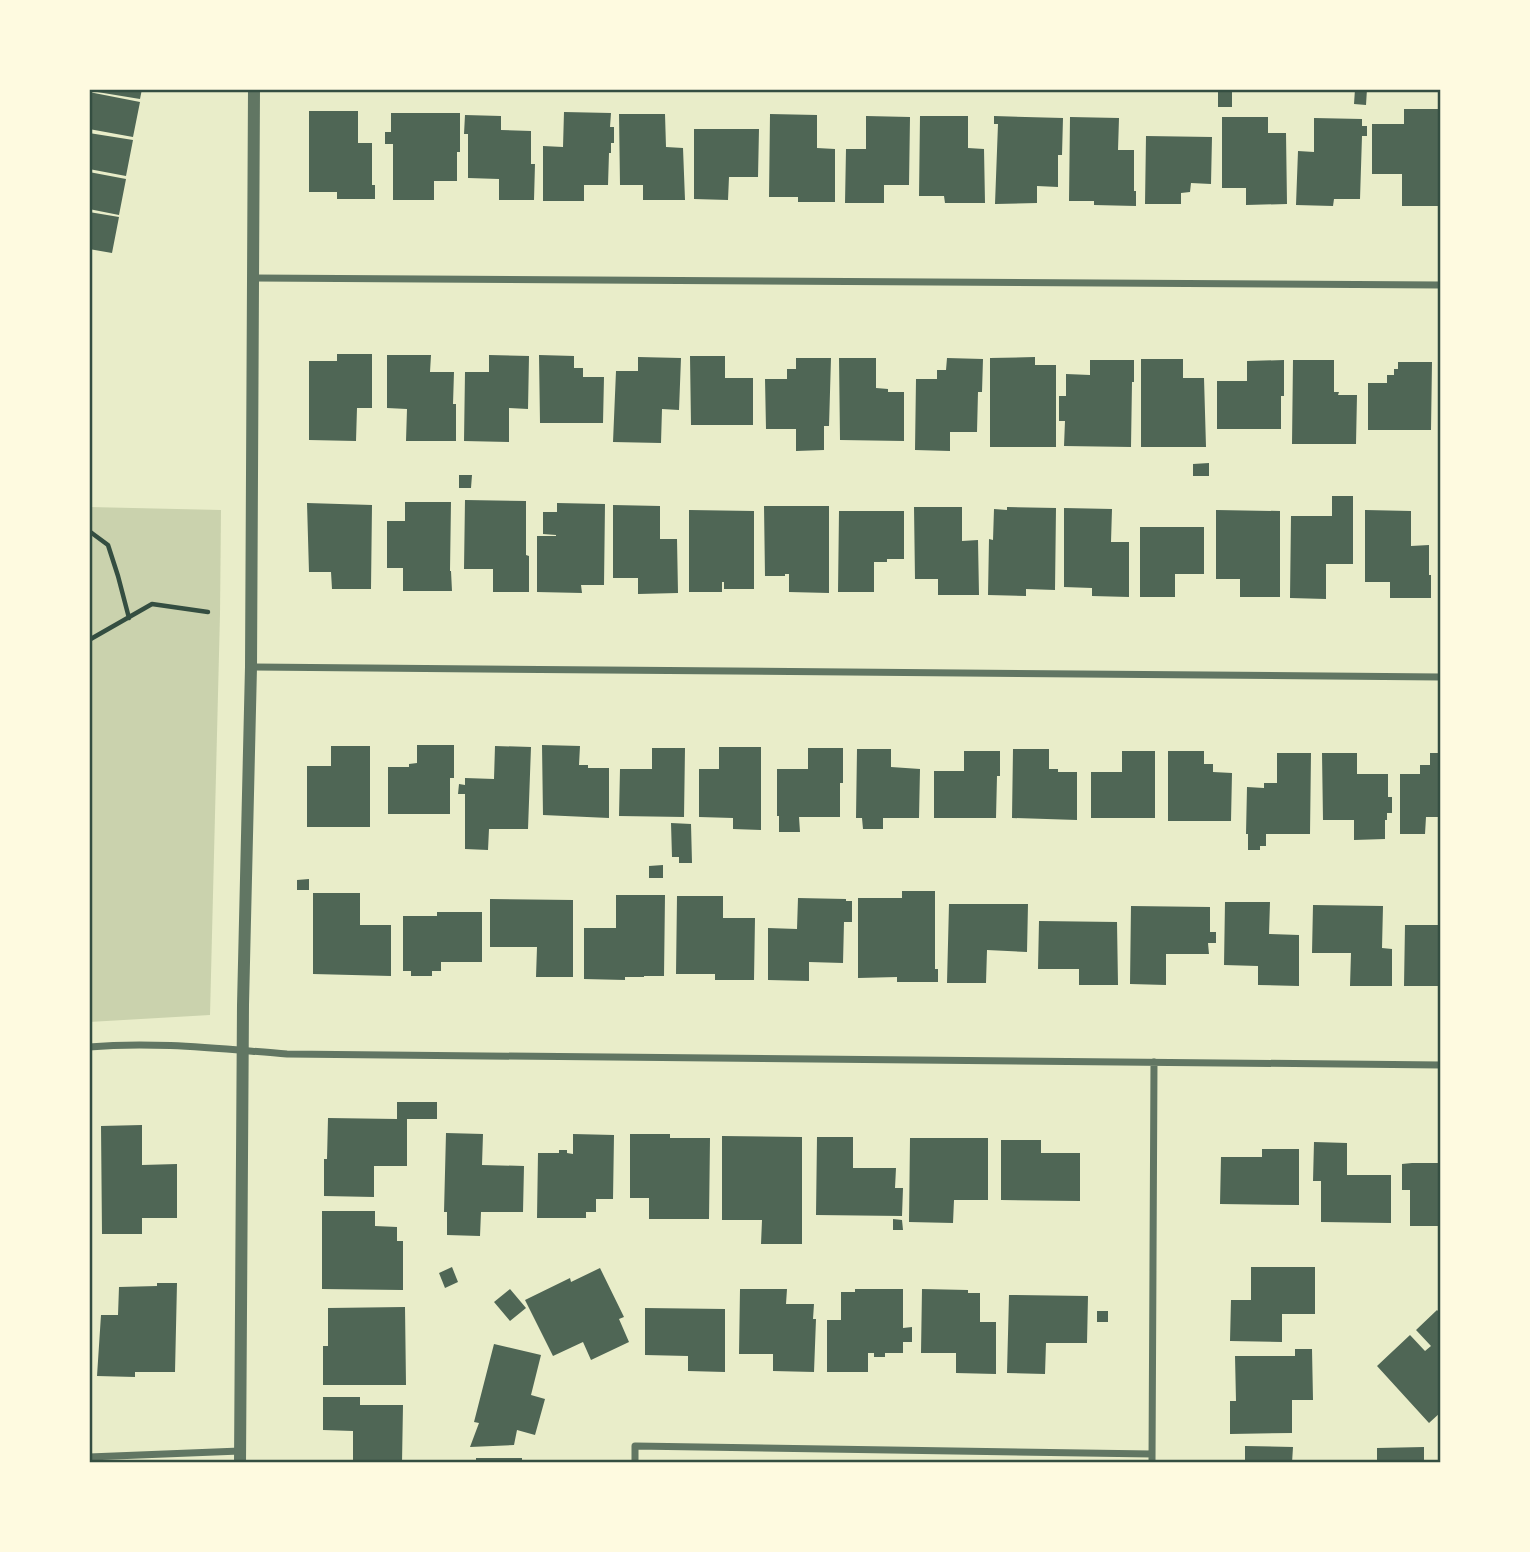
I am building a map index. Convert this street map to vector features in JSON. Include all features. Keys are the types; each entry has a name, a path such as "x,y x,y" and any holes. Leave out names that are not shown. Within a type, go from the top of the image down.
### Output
{"street":[{"path":"89,1457 240,1457 242,1050 251,667 254,89"},
{"path":"253,278 1441,285"},
{"path":"251,667 1441,677"},
{"path":"89,1047 200,1046 287,1054 1441,1065"},
{"path":"635,1463 635,1446 1152,1458 1154,1062"}],"path":[{"path":"89,531 108,545 129,618"},
{"path":"89,640 152,604 208,612"}],"green space":[{"path":"89,507 221,510 210,1015 89,1022"}],"building":[{"path":"91,89 142,89 140,99"},
{"path":"1355,89 1367,89 1366,105 1354,104"},
{"path":"1218,91 1232,91 1232,107 1218,107"},
{"path":"89,92 140,102 133,137 89,129"},
{"path":"1404,109 1438,109 1438,206 1402,206 1402,174 1372,174 1372,124 1404,124"},
{"path":"309,111 358,111 358,143 372,143 372,185 375,185 375,199 337,199 337,192 309,192"},
{"path":"564,112 611,113 610,127 614,127 614,143 611,143 609,153 608,185 584,185 584,201 543,201 543,146 563,147"},
{"path":"391,113 460,113 457,181 434,181 434,200 393,200 393,144 385,144 385,132 391,132"},
{"path":"619,114 665,114 666,147 683,148 685,200 643,200 643,185 620,185"},
{"path":"770,114 817,115 817,148 835,149 835,202 798,202 798,197 769,197"},
{"path":"465,115 501,116 501,130 531,131 531,164 535,164 534,200 499,200 499,179 468,178"},
{"path":"866,116 910,117 909,185 884,185 884,203 845,203 846,149 866,149"},
{"path":"920,116 968,116 968,148 984,149 985,203 945,203 944,196 919,196"},
{"path":"994,116 1063,118 1062,155 1058,155 1058,187 1037,186 1037,203 995,204 998,124 994,124"},
{"path":"1070,117 1119,118 1118,150 1134,150 1136,206 1094,205 1094,201 1069,201"},
{"path":"1222,117 1268,117 1268,133 1286,133 1287,204 1246,205 1246,188 1222,188"},
{"path":"1314,118 1362,119 1362,126 1367,126 1367,136 1362,136 1360,199 1334,199 1333,206 1296,205 1298,151 1314,152"},
{"path":"694,129 759,129 758,177 729,177 728,200 694,199"},
{"path":"89,133 133,140 126,176 89,169"},
{"path":"1146,136 1212,137 1211,184 1191,183 1190,192 1181,193 1181,204 1145,204"},
{"path":"89,172 126,179 119,215 89,209"},
{"path":"89,212 119,217 112,253 89,249"},
{"path":"337,354 372,354 372,408 357,408 356,441 309,440 309,361 337,361"},
{"path":"387,355 431,355 430,372 454,372 456,441 406,441 407,409 387,408"},
{"path":"489,355 529,356 528,409 509,408 509,442 464,441 465,372 489,372"},
{"path":"539,355 574,356 574,368 583,368 583,377 604,377 603,423 540,423"},
{"path":"690,356 725,356 725,378 753,378 753,425 691,425"},
{"path":"638,357 681,358 679,410 662,409 661,443 613,442 616,371 638,371"},
{"path":"1035,357 1035,365 1056,365 1056,447 990,447 990,358"},
{"path":"796,358 831,358 829,426 824,426 824,450 796,451 796,429 766,429 765,379 787,379 787,369 796,369"},
{"path":"839,358 876,358 876,388 888,389 888,392 904,392 904,441 840,440"},
{"path":"947,358 983,359 982,392 978,392 977,432 950,432 950,451 915,450 916,379 937,379 937,370 946,370"},
{"path":"1141,359 1183,359 1183,378 1204,378 1206,447 1141,447"},
{"path":"1090,360 1134,360 1131,447 1064,446 1065,421 1059,421 1059,396 1066,396 1066,374 1090,375"},
{"path":"1284,360 1281,429 1217,429 1217,381 1247,381 1247,361"},
{"path":"1293,360 1334,360 1334,392 1339,392 1338,395 1357,395 1356,444 1292,444"},
{"path":"1398,362 1432,362 1431,430 1368,430 1368,383 1387,383 1387,375 1394,375"},
{"path":"1209,463 1209,476 1193,476 1193,464"},
{"path":"459,475 472,475 471,488 459,488"},
{"path":"1332,496 1353,496 1353,564 1326,564 1326,599 1290,598 1291,516 1332,516"},
{"path":"465,500 526,501 529,592 493,592 493,569 464,569"},
{"path":"405,502 451,502 452,591 403,591 403,568 387,568 387,521 405,521"},
{"path":"307,503 372,505 371,589 332,589 331,572 309,572"},
{"path":"557,503 605,504 604,585 581,585 582,593 537,592 537,536 556,536 543,534 543,512 557,512"},
{"path":"613,505 660,506 660,539 677,539 678,593 638,594 638,578 613,578"},
{"path":"764,506 829,506 829,593 789,592 789,574 765,576"},
{"path":"914,507 962,507 962,541 978,540 979,595 938,595 938,579 915,579"},
{"path":"1007,507 1056,508 1055,590 1026,589 1026,596 988,595 989,539 993,540 994,509 1007,510"},
{"path":"1064,508 1112,509 1111,542 1129,542 1129,597 1092,596 1092,588 1064,587"},
{"path":"689,510 754,511 754,589 724,589 722,582 722,592 689,592"},
{"path":"1216,510 1280,511 1280,597 1240,597 1240,579 1216,579"},
{"path":"1365,510 1411,511 1411,546 1429,545 1431,598 1390,598 1390,582 1365,582"},
{"path":"839,511 904,511 904,559 874,562 874,592 838,592"},
{"path":"1140,527 1204,527 1204,574 1175,574 1175,597 1140,597"},
{"path":"417,745 454,745 450,814 388,814 388,767 409,767 409,764 417,763"},
{"path":"542,745 580,746 579,765 609,768 609,818 543,815"},
{"path":"331,746 370,746 370,827 307,827 307,766 331,766"},
{"path":"495,746 531,747 528,829 489,829 488,850 465,849 465,794 458,794 459,784 465,785 465,778 494,779"},
{"path":"719,747 761,747 761,830 733,829 733,818 699,817 699,769 719,769"},
{"path":"652,748 685,748 684,817 619,816 620,769 652,769"},
{"path":"808,748 843,748 840,817 799,817 800,832 779,832 777,769 808,769"},
{"path":"857,749 891,749 891,767 920,769 919,818 883,818 883,829 863,829 862,818 856,818"},
{"path":"1013,749 1049,749 1049,769 1077,772 1077,820 1012,818"},
{"path":"964,751 1000,751 996,818 934,818 934,771 964,771"},
{"path":"1122,751 1155,751 1155,818 1091,818 1091,772 1122,772"},
{"path":"1168,751 1204,751 1204,764 1213,764 1213,772 1232,773 1231,821 1168,821"},
{"path":"1277,753 1311,753 1310,834 1266,834 1266,846 1260,846 1260,850 1248,850 1247,787 1264,788 1264,783 1277,783"},
{"path":"1322,753 1357,753 1357,774 1388,774 1388,797 1392,797 1392,813 1387,813 1385,820 1385,839 1354,840 1354,820 1323,820"},
{"path":"1430,753 1441,753 1441,817 1426,817 1425,834 1400,834 1400,774 1420,774 1420,765 1430,765"},
{"path":"671,823 691,824 692,863 679,863 679,857 672,857"},
{"path":"663,865 663,878 649,878 649,866"},
{"path":"309,879 309,890 297,890 297,880"},
{"path":"902,891 935,891 935,969 938,969 938,982 897,982 897,977 858,978 858,898 902,898"},
{"path":"313,893 360,893 360,925 391,925 391,976 313,974"},
{"path":"616,895 665,895 664,976 625,977 625,980 584,979 584,928 616,928"},
{"path":"677,896 723,896 723,918 755,918 754,980 715,980 715,974 676,974"},
{"path":"798,898 852,901 852,922 844,922 843,963 809,962 809,981 768,980 768,928 797,929"},
{"path":"490,899 573,900 573,977 536,977 537,947 490,947"},
{"path":"1225,902 1270,902 1269,934 1299,935 1299,986 1258,985 1258,966 1224,965"},
{"path":"1438,903 1441,903 1441,986 1404,986 1405,925 1438,925"},
{"path":"949,904 1028,904 1027,952 987,950 986,983 947,983"},
{"path":"1313,905 1383,906 1382,948 1392,949 1392,986 1350,986 1351,953 1312,953"},
{"path":"1131,906 1210,907 1210,932 1216,932 1216,943 1208,943 1209,954 1166,954 1166,985 1130,984"},
{"path":"437,912 482,912 482,962 441,962 441,971 432,971 432,976 411,976 411,971 403,971 403,916 437,916"},
{"path":"1039,921 1117,922 1118,985 1079,985 1079,969 1038,969"},
{"path":"397,1102 437,1102 437,1119 407,1119 407,1166 374,1166 374,1197 324,1196 328,1118 397,1119"},
{"path":"142,1125 142,1165 177,1164 177,1218 142,1218 142,1234 102,1234 101,1126"},
{"path":"446,1133 483,1134 482,1165 524,1166 523,1212 481,1212 480,1236 447,1235 447,1212 444,1212"},
{"path":"573,1134 614,1135 613,1199 596,1199 596,1212 586,1212 586,1218 537,1218 538,1153 559,1153 559,1150 567,1150 567,1153 573,1154"},
{"path":"630,1134 710,1138 709,1219 649,1219 649,1198 630,1198"},
{"path":"722,1136 802,1137 802,1244 761,1244 762,1220 722,1220"},
{"path":"817,1137 853,1137 853,1168 896,1168 895,1188 903,1188 902,1216 816,1215"},
{"path":"910,1138 988,1138 988,1200 954,1200 953,1223 909,1222"},
{"path":"1001,1140 1041,1140 1041,1153 1080,1153 1080,1201 1001,1200"},
{"path":"1314,1142 1347,1143 1347,1175 1391,1175 1391,1223 1321,1222 1321,1181 1313,1181"},
{"path":"1262,1149 1299,1149 1299,1205 1220,1204 1221,1157 1262,1157"},
{"path":"1441,1163 1441,1226 1410,1226 1410,1190 1402,1190 1402,1164"},
{"path":"322,1211 375,1211 375,1226 397,1227 397,1241 403,1241 403,1290 322,1289"},
{"path":"893,1219 902,1220 903,1230 893,1230"},
{"path":"452,1267 458,1282 445,1288 439,1273"},
{"path":"1251,1267 1315,1267 1315,1314 1282,1314 1282,1342 1230,1341 1231,1300 1251,1300"},
{"path":"600,1268 624,1317 619,1319 629,1342 591,1360 583,1342 553,1356 525,1300 570,1278 571,1282"},
{"path":"157,1283 177,1283 175,1372 135,1372 135,1377 97,1376 101,1315 118,1315 119,1287 157,1286"},
{"path":"510,1289 526,1308 510,1321 494,1302"},
{"path":"740,1289 787,1289 786,1304 814,1304 814,1372 773,1371 773,1354 739,1354"},
{"path":"855,1289 903,1289 903,1328 912,1327 912,1342 903,1342 903,1353 885,1353 885,1357 874,1357 874,1353 868,1353 868,1372 827,1372 827,1320 841,1320 841,1292 855,1292"},
{"path":"922,1289 968,1290 968,1293 980,1293 980,1322 996,1322 996,1374 956,1373 956,1353 921,1353"},
{"path":"1009,1295 1088,1296 1087,1343 1046,1343 1045,1374 1007,1373"},
{"path":"405,1307 406,1385 323,1385 323,1346 328,1346 328,1308"},
{"path":"645,1308 725,1309 725,1372 688,1371 688,1356 645,1355"},
{"path":"1437,1310 1441,1314 1441,1412 1429,1423 1377,1366 1410,1335 1425,1351 1431,1346 1416,1330"},
{"path":"1097,1311 1108,1311 1108,1322 1097,1322"},
{"path":"494,1344 541,1355 531,1395 545,1399 535,1435 517,1430 514,1445 470,1447 479,1423 474,1422"},
{"path":"1295,1349 1312,1349 1313,1400 1292,1400 1292,1433 1230,1434 1230,1401 1236,1401 1235,1356 1295,1356"},
{"path":"323,1397 360,1397 360,1405 403,1405 402,1463 353,1463 353,1431 323,1430"},
{"path":"1245,1446 1293,1447 1292,1463 1245,1463"},
{"path":"1424,1447 1424,1463 1377,1463 1377,1448"},
{"path":"476,1458 522,1458 522,1463 476,1463"}]}
